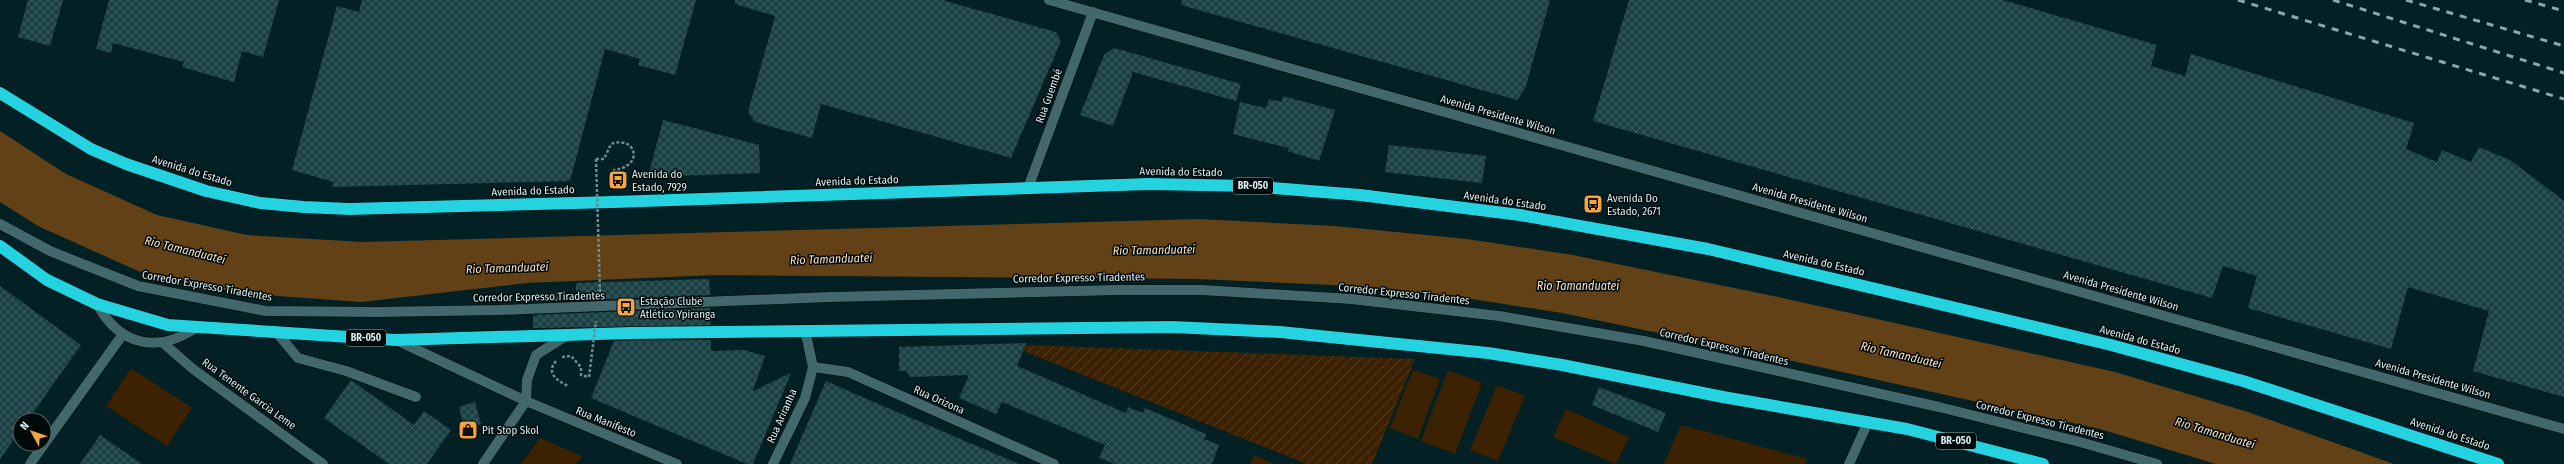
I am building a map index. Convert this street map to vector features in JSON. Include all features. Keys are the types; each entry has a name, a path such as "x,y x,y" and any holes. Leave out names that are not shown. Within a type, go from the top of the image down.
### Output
{"highway":[{"name":"Avenida do Estado","path":"0,93 91,149 126,164 206,191 260,203 304,207 373,208 1149,184 1241,186 1360,195 1520,215 1708,249 2096,342 2243,381 2498,464"},
{"name":"BR-050","path":"0,246 47,280 97,304 148,321 278,334 395,340 805,330 1172,327 1280,332 1451,349 1562,364 1723,397 1907,429 2043,464"}],"main road":[{"name":"Avenida Presidente Wilson","path":"1049,0 2564,429"},
{"name":"Rua Guembé","path":"1028,188 1093,12"},
{"name":"Corredor Expresso Tiradentes","path":"0,224 50,251 138,286 266,311 377,312 500,310 837,297 1118,290 1202,290 1358,300 1499,316 1644,341 1939,407 2080,442 2157,464"},
{"path":"97,304 104,317 123,334 141,341 162,342 185,335 197,326"},
{"name":"Rua Ariranha","path":"774,464 805,398 813,367 805,330"},
{"path":"30,464 123,334"},
{"path":"278,334 298,358 346,371 416,398"},
{"path":"483,464 526,401 527,380 536,355 566,336"},
{"name":"Rua Manifesto","path":"395,340 526,401 677,464"},
{"name":"Rua Tenente Garcia Leme","path":"162,342 194,369 323,464"},
{"name":"Rua Orizona","path":"813,367 848,372 1054,464"},
{"path":"1849,464 1868,422"}],"path":[{"path":"599,298 596,159 604,159 611,144 619,141 628,144 634,155 632,162 628,166 614,170"},
{"path":"568,386 555,380 551,372 552,366 563,357 571,356 581,367 582,375 589,376 597,314"}],"shaded area":[{"path":"1025,345 1415,359 1372,464 1307,464 1023,351"},
{"path":"131,368 192,408 167,446 106,406"},
{"path":"1413,370 1440,379 1418,439 1390,428"},
{"path":"1448,370 1482,383 1455,454 1421,441"},
{"path":"1497,385 1525,396 1498,461 1470,450"},
{"path":"1566,409 1629,437 1616,464 1553,437"},
{"path":"1681,425 1807,459 1805,464 1664,464"},
{"path":"540,438 582,456 576,464 521,464"},
{"path":"1254,455 1275,464 1250,464"}],"water":[{"name":"Rio Tamanduateí","path":"0,131 66,174 157,215 247,235 362,242 1199,219 1335,226 1467,239 1573,255 1778,297 2115,372 2248,412 2394,464 2216,464 2100,429 1765,355 1562,313 1459,297 1331,285 1198,279 716,275 527,283 361,302 238,293 138,271 38,226 0,202"}],"building":[{"path":"28,0 63,0 50,46 18,37"},
{"path":"109,0 279,0 263,57 242,51 234,82 182,67 184,62 113,43 111,53 96,49"},
{"path":"362,0 696,0 675,75 638,65 640,59 605,49 570,181 332,187 334,182 292,170 337,6 359,12"},
{"path":"735,0 942,0 1056,32 1061,41 1011,158 821,104 812,138 755,122 748,112 775,16 735,4"},
{"path":"1182,0 1550,0 1525,89 1517,100 1181,5"},
{"path":"1629,0 2003,0 2157,45 2151,66 2185,76 2191,54 2414,123 2406,149 2437,162 2442,150 2471,162 2479,147 2510,160 2564,201 2564,397 2473,371 2489,311 2408,287 2391,349 2248,308 2257,276 2223,266 2212,298 1593,121"},
{"path":"1114,48 1241,84 1236,101 1133,72 1113,126 1080,115 1104,55"},
{"path":"1283,96 1335,110 1319,161 1288,151 1288,148 1233,134 1240,102 1266,108 1269,99 1282,102"},
{"path":"663,120 759,145 760,173 648,177"},
{"path":"1389,145 1486,156 1482,183 1385,172"},
{"path":"709,279 710,295 532,302 532,294 576,293 576,283"},
{"path":"0,286 81,345 34,412 12,412 12,442 0,459"},
{"path":"710,308 711,325 533,328 533,315"},
{"path":"711,340 711,351 744,350 765,356 753,391 791,373 753,464 747,464 591,398 614,341"},
{"path":"1026,343 1017,366 1126,413 1128,407 1143,413 1145,408 1206,434 1204,439 1219,445 1212,464 1115,464 1099,458 1105,445 1002,402 996,414 959,398 969,375 910,377 907,371 899,371 899,347"},
{"path":"351,380 414,425 424,411 451,430 427,464 389,464 324,418"},
{"path":"826,381 869,400 1019,464 790,464"},
{"path":"1599,387 1666,413 1658,432 1592,405"},
{"path":"475,402 481,424 464,428 459,407"},
{"path":"100,435 142,464 80,464"}],"railway":[{"path":"2238,0 2564,99"},
{"path":"2333,0 2564,73"},
{"path":"2406,0 2564,46"},
{"path":"2525,0 2564,11"}],"place":[{"name":"Avenida do Estado, 7929","path":"618,180"},
{"name":"Avenida Do Estado, 2671","path":"1593,204"},
{"name":"Estação Clube Atlético Ypiranga","path":"626,307"},
{"name":"Pit Stop Skol","path":"468,430"}]}
